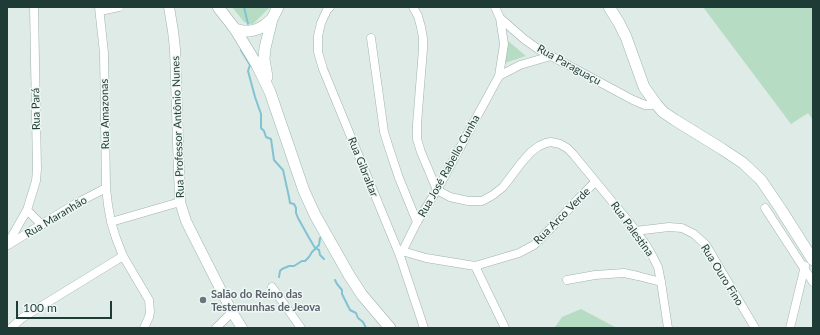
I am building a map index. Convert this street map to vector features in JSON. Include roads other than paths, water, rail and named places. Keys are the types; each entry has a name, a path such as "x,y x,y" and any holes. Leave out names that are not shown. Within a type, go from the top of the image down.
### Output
{"main road":[{"path":"270,92 264,59 265,48 272,19 278,7"},
{"path":"609,7 626,37 644,87 656,104 663,112 744,164 761,180 811,257"},
{"path":"220,8 253,56 270,92 304,191 315,215 362,295 390,328"},
{"path":"235,29 250,31 258,29 272,19"}],"street":[{"name":"Rua Pará","path":"7,246 27,210 34,191 37,169 34,7"},
{"path":"99,9 119,7"},
{"name":"Rua Professor Antônio Nunes","path":"169,7 175,49 180,202 186,221 232,312 242,328"},
{"name":"Rua Gibraltar","path":"330,7 321,23 318,36 318,52 323,69 401,254 424,328"},
{"path":"412,7 418,16 423,38 417,139 437,190"},
{"name":"Rua Paraguaçu","path":"495,7 500,18 538,49 633,100 645,105 656,104"},
{"name":"Rua Amazonas","path":"99,9 104,52 106,188 111,222 116,238 123,256 148,300 150,312 144,328"},
{"name":"Rua José Rabello Cunha","path":"401,254 417,222 437,190 498,76 504,44 500,18"},
{"path":"371,38 384,132 388,148 417,222"},
{"path":"498,76 520,65 551,56"},
{"name":"Rua Arco Verde","path":"401,254 476,266 519,253 534,245 596,182 567,148 560,144 551,142 539,146 531,152 503,187 482,201 468,201 450,197 437,190"},
{"name":"Rua Palestina","path":"596,182 646,245 658,267 668,328"},
{"name":"Rua Maranhão","path":"7,246 75,204 106,188"},
{"path":"111,222 180,202"},
{"path":"765,208 813,282"},
{"path":"27,210 42,225"},
{"name":"Rua Ouro Fino","path":"635,231 682,228 694,234 706,246 755,328"},
{"path":"11,328 22,318 123,256"},
{"path":"790,328 804,268 811,257"},
{"path":"476,266 505,328"},
{"path":"567,280 624,273 661,282"},
{"path":"272,288 301,328"},
{"path":"216,328 232,312"}],"waterway":[{"path":"244,7 248,24"},
{"path":"241,50 250,65 248,71 261,114 261,128 266,137 271,139 274,160 283,170 290,203 294,204 298,218 315,248 319,250 320,255 324,259"},
{"path":"279,277 282,269 305,261 319,245 320,238"},
{"path":"335,280 342,290 342,294 350,310 356,313 366,328"}],"place":[{"name":"Salão do Reino das Testemunhas de Jeova","path":"203,300"}]}
